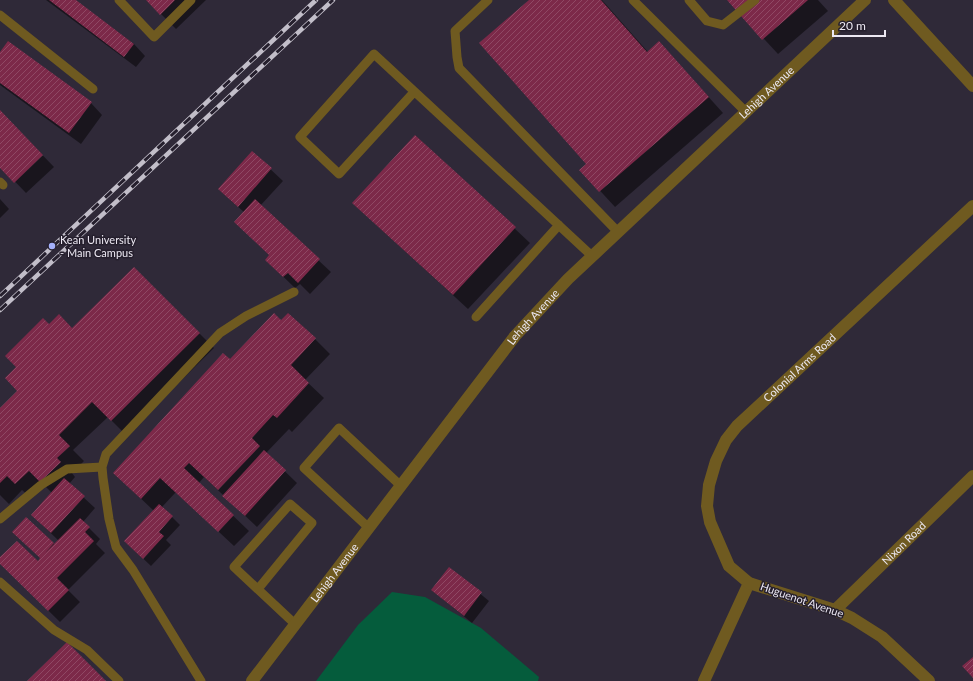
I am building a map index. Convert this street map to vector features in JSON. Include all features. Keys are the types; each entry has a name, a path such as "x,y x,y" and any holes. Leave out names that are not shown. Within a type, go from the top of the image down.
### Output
{"street":[{"name":"Lehigh Avenue","path":"252,681 516,336 568,279 745,111 865,0"},
{"path":"894,0 973,86"},
{"name":"Colonial Arms Road","path":"729,566 712,529 707,506 709,485 716,461 726,440 737,426 973,206"},
{"name":"Nixon Road","path":"835,610 973,476"},
{"name":"Huguenot Avenue","path":"729,566 749,583 835,610 852,618 882,637 929,681"},
{"path":"704,681 749,583"}],"lane":[{"path":"120,0 154,37 191,0"},
{"path":"488,0 455,31 459,68 618,232"},
{"path":"633,0 745,111"},
{"path":"689,0 707,21 723,24 756,0"},
{"path":"1,16 93,90"},
{"path":"414,92 339,174 300,137 374,54 592,256"},
{"path":"476,317 559,226"},
{"path":"201,681 133,570 116,547 109,519 102,467 106,454 220,333 246,316 294,292"},
{"path":"369,528 304,468 340,428 401,486"},
{"path":"0,519 41,485 67,469 102,467"},
{"path":"258,589 312,523 290,504 234,567 295,624"},
{"path":"0,582 54,630 87,650 119,681"}],"green space":[{"path":"392,592 425,597 481,628 539,677 538,681 316,681 358,625"}],"building":[{"path":"49,0 76,0 134,44 124,57"},
{"path":"146,0 175,0 160,15"},
{"path":"529,0 601,0 647,52 659,41 709,97 599,192 579,170 586,164 479,43"},
{"path":"727,0 808,0 762,40"},
{"path":"8,41 92,102 69,133 0,83 0,52"},
{"path":"0,110 43,155 14,183 0,168"},
{"path":"415,135 516,227 453,295 352,203"},
{"path":"252,151 272,168 238,207 218,189"},
{"path":"255,199 320,259 298,283 288,273 283,277 265,260 269,255 234,222"},
{"path":"134,267 200,333 111,421 92,402 59,435 70,446 57,458 61,462 40,482 29,471 15,484 7,476 0,483 0,408 17,391 5,378 16,367 5,356 43,318 49,324 59,314 72,328"},
{"path":"274,313 281,320 288,313 316,338 291,365 309,383 277,418 273,415 252,438 260,446 218,490 189,463 184,468 234,515 218,532 160,478 141,499 113,473 223,353 230,359"},
{"path":"264,450 286,470 245,516 222,496"},
{"path":"64,478 85,496 51,533 31,515"},
{"path":"159,504 173,516 159,532 164,536 143,559 124,541"},
{"path":"26,517 54,543 45,553 80,518 90,527 85,532 94,541 57,578 69,590 48,611 0,564 0,557 17,541 38,561 40,558 12,532"},
{"path":"449,567 482,592 464,616 431,590"},
{"path":"67,642 106,681 27,681"},
{"path":"973,657 973,678 962,666"}],"railway":[{"path":"0,296 316,0"},
{"path":"0,310 333,0"}],"place":[{"name":"Kean University - Main Campus","path":"52,246"}]}
